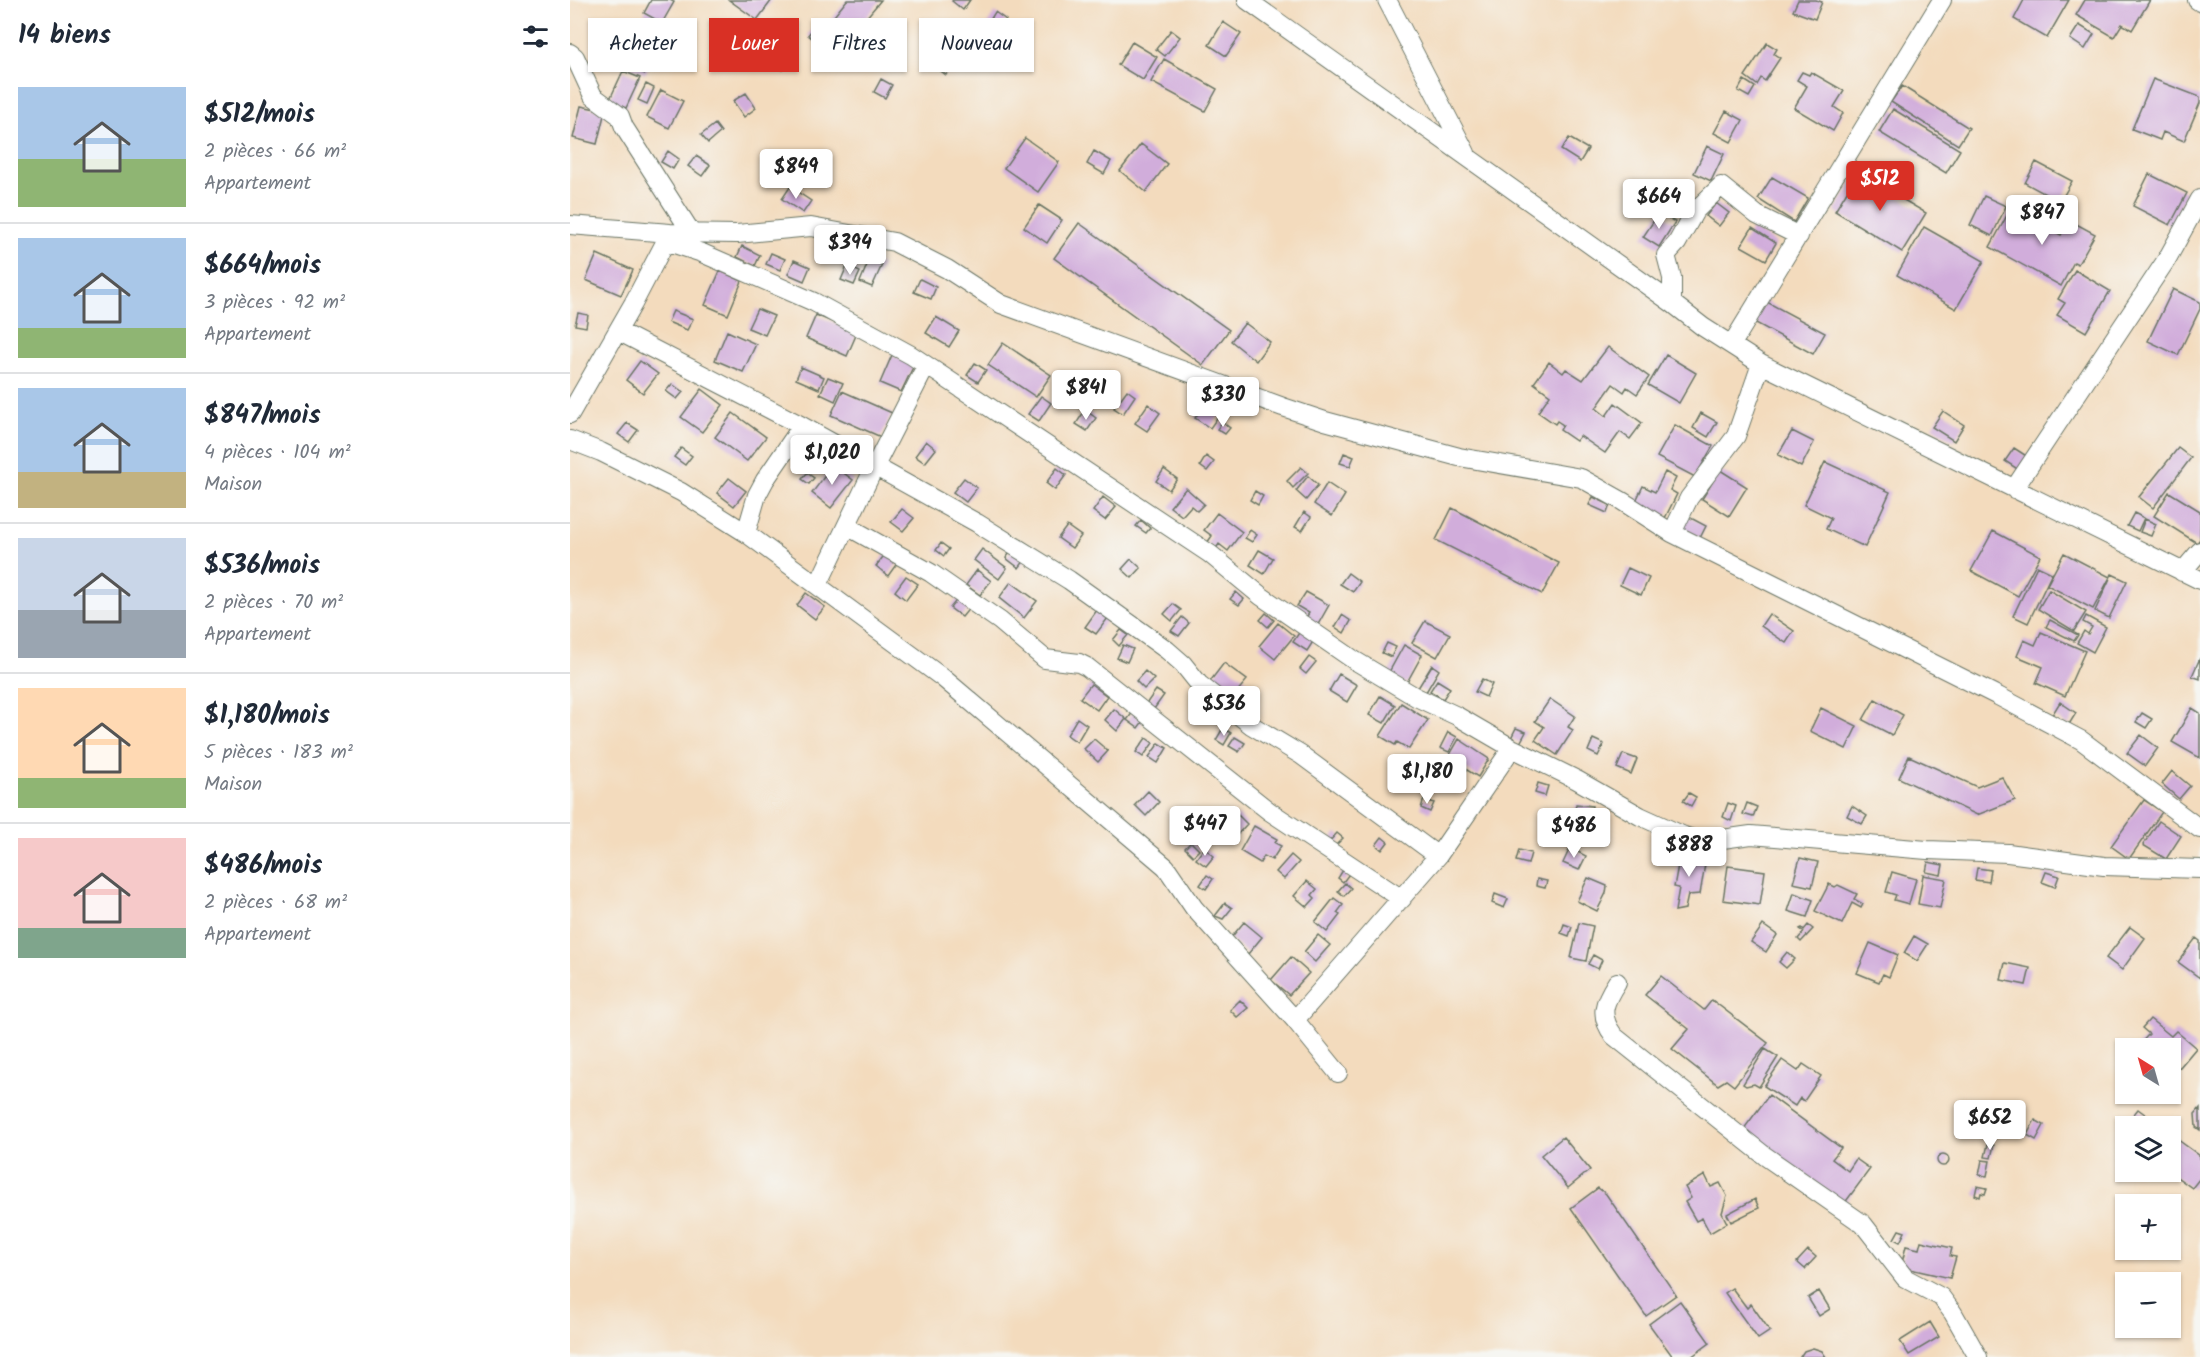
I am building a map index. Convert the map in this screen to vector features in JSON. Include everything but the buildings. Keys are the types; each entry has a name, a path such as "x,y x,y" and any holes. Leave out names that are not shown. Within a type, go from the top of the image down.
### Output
{"street":[{"path":"1247,0 1703,327 1761,364 2200,580"},
{"path":"1387,0 1468,157"},
{"path":"1732,344 1942,0"},
{"path":"570,53 575,57 593,96 620,116 624,127 691,232"},
{"path":"1672,303 1672,278 1666,255 1677,243 1695,211 1721,186 1757,215 1799,236"},
{"path":"2014,489 2167,259 2200,199"},
{"path":"570,225 668,237 814,302 902,350 1209,554 1261,596 1354,660 1416,697 1457,716 1640,816 1701,842 1751,835 1927,850 2008,853 2104,866 2200,868"},
{"path":"570,414 668,237 691,232 737,234 811,227 894,243 947,269 1000,304 1325,421 1459,457 1581,478 1672,532 1989,691 2081,740 2200,829"},
{"path":"618,331 802,426 977,523 1069,580 1167,650 1183,664 1199,684 1251,724 1301,755 1438,856"},
{"path":"1672,532 1689,498 1736,436 1761,364"},
{"path":"818,585 874,466 926,366"},
{"path":"746,533 757,495 802,426"},
{"path":"570,440 601,452 681,492 746,533 943,678 1166,867 1194,908 1295,1020 1338,1073"},
{"path":"847,526 932,573 993,616 1045,659 1079,663 1087,667 1269,811 1402,899"},
{"path":"2182,572 2200,551"},
{"path":"1295,1020 1438,856 1512,748"},
{"path":"1617,982 1605,1004 1606,1027 1614,1036 1765,1156 1863,1224 1905,1278 1941,1297 1953,1312 1978,1357"}]}
